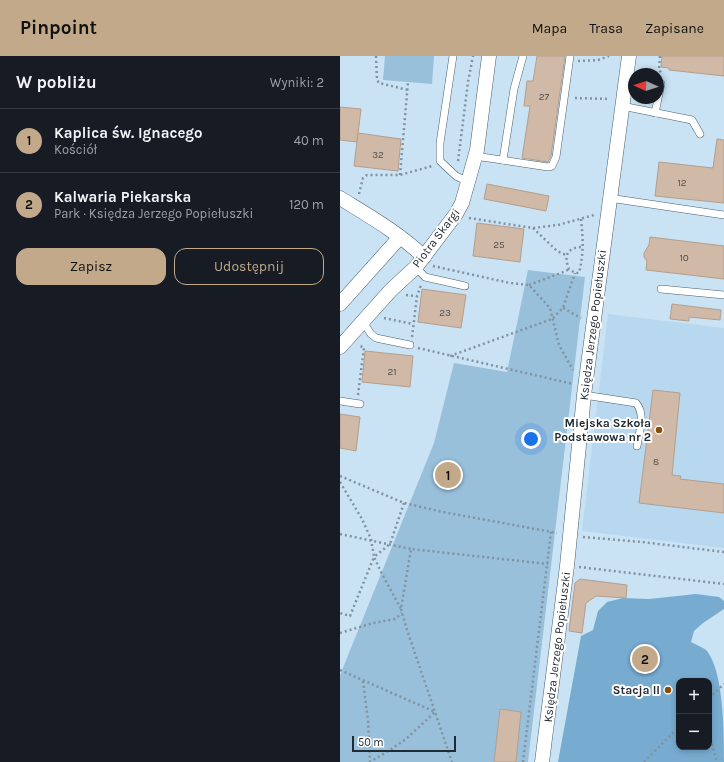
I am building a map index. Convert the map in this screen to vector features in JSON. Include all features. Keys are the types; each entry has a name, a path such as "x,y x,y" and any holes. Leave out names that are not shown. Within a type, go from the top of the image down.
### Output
{"street":[{"name":"Piotra Skargi","path":"340,347 391,290 422,267 462,203 463,179 475,156 489,56"},
{"name":"Księdza Jerzego Popiełuszki","path":"542,762 567,566 584,395 608,204 616,102 629,56"},
{"path":"346,201 400,237 422,267"},
{"path":"340,304 400,237"}],"lane":[{"path":"453,56 440,143 440,161 463,179"},
{"path":"503,160 514,90 523,56"},
{"path":"475,156 548,167 552,166 556,157 570,59"},
{"path":"616,102 655,113 692,120 700,134"},
{"path":"655,113 657,104"},
{"path":"608,204 724,215"},
{"path":"422,267 424,277 466,286"},
{"path":"661,289 724,295"},
{"path":"363,322 371,334 376,338 410,345"},
{"path":"584,395 636,403 640,407 642,413 638,446"},
{"path":"340,401 359,404"}],"path":[{"path":"376,56 377,80 379,83 408,90"},
{"path":"463,179 468,82 473,56"},
{"path":"570,59 585,62 598,60 609,56"},
{"path":"659,68 660,56"},
{"path":"400,174 408,82"},
{"path":"564,97 616,102"},
{"path":"346,201 358,198 363,178 366,175 400,174 435,166 440,161"},
{"path":"465,218 532,228 558,225 581,219 608,204"},
{"path":"450,356 552,319 563,308 575,273 579,273 583,259 581,219"},
{"path":"532,228 557,251 566,255"},
{"path":"568,269 566,255 573,248 583,247"},
{"path":"568,269 529,285 422,267 410,345 450,356 574,384"},
{"path":"568,269 575,273"},
{"path":"529,285 550,308 559,345 576,375"},
{"path":"400,295 418,296"},
{"path":"563,308 583,319"},
{"path":"379,317 414,324"},
{"path":"355,346 364,347 359,404"},
{"path":"340,476 404,503 443,512 570,535 724,552"},
{"path":"340,482 362,519 371,539 374,557 401,608 406,627 452,762"},
{"path":"340,613 350,616 374,557 390,544 404,503"},
{"path":"523,762 552,532"},
{"path":"340,534 371,539 411,549 548,564"},
{"path":"401,608 411,549"},
{"path":"567,566 724,584"},
{"path":"340,637 341,632 373,622 395,619 402,613"},
{"path":"340,670 435,712"},
{"path":"363,681 368,721 370,762 406,739 435,712"},
{"path":"712,695 724,684"},
{"path":"644,762 676,730"},
{"path":"712,744 717,762"}],"shaded area":[{"path":"385,56 434,56 432,84 383,80"},
{"path":"528,270 585,277 528,762 340,762 340,675 434,443 454,363 507,372"},
{"name":"Miejska Szkoła Podstawowa nr 2","path":"608,314 724,328 724,548 582,531"},
{"path":"696,594 719,597 724,601 724,609 694,631 691,642 707,651 713,661 717,674 722,704 724,762 558,762 581,636 593,630 598,611 607,602 623,598 649,599"}],"building":[{"path":"537,56 565,56 551,156 548,162 522,158 530,106 524,106 527,81 533,81"},
{"path":"662,56 724,56 724,76 669,70 669,68 661,67"},
{"path":"340,107 361,109 357,142 340,140"},
{"path":"358,133 401,139 398,171 354,166"},
{"path":"717,139 724,140 724,203 655,196 659,162 713,168"},
{"path":"487,184 549,196 546,211 484,199"},
{"path":"477,223 524,229 520,262 473,256"},
{"path":"650,237 724,246 724,279 646,270 647,261 644,257 644,253 649,245"},
{"path":"422,289 466,295 461,328 418,322"},
{"path":"672,304 721,310 720,320 689,317 689,321 670,319"},
{"path":"365,351 413,356 410,387 362,382"},
{"path":"653,390 680,393 672,475 681,476 680,479 724,484 724,513 639,503"},
{"path":"340,414 360,417 356,451 340,448"},
{"path":"449,468 455,472 457,479 454,485 448,487 441,484 438,478 442,471"},
{"path":"580,579 627,585 626,598 596,596 586,603 582,633 569,631 575,583"},
{"path":"500,709 521,712 516,762 494,762"}],"place":[{"name":"Miejska Szkoła Podstawowa nr 2","path":"659,430"},
{"name":"Kaplica św. Ignacego","path":"448,475"},
{"name":"Kalwaria Piekarska","path":"645,659"},
{"name":"Stacja II","path":"668,690"}]}
